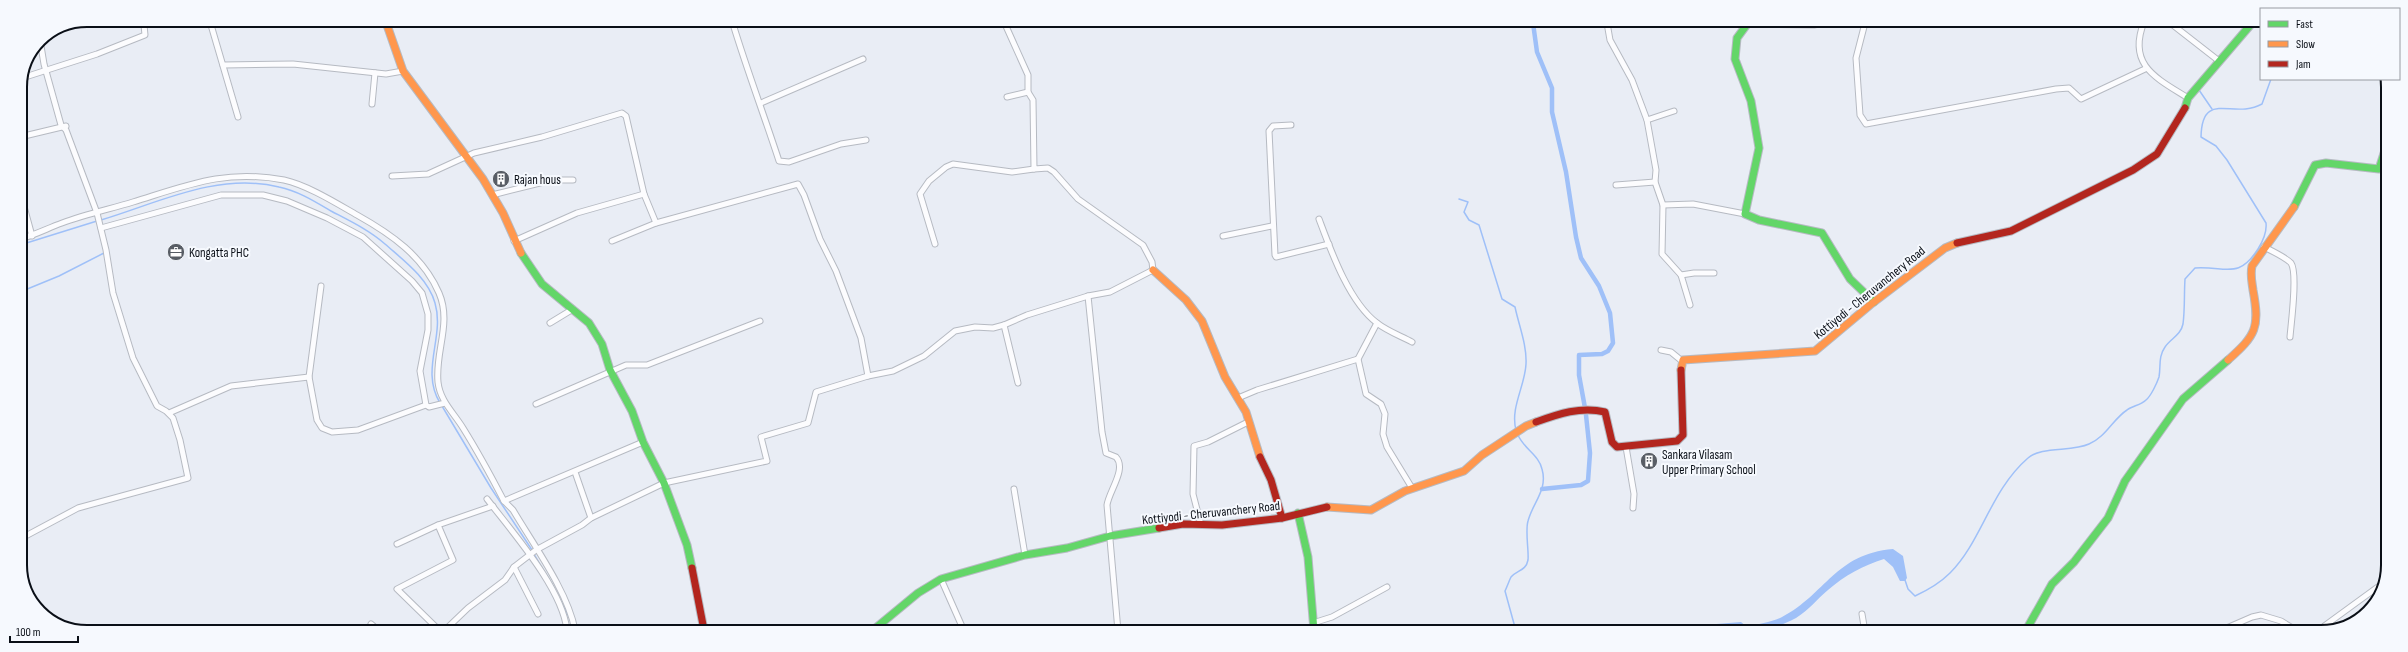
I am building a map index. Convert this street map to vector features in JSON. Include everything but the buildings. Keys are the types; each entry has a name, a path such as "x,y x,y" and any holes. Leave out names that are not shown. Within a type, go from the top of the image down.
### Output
{"main road":[{"path":"387,27 403,71 468,157 503,213 514,240 524,259 542,284 589,323 602,344 611,370 632,411 643,442 664,483 689,552 703,625"},
{"path":"1744,27 1737,38 1735,59 1751,101 1759,148 1745,214 1759,220 1814,230 1822,233 1850,279 1874,302"},
{"name":"Kottiyodi - Cheruvanchery Road","path":"1682,361 1687,359 1814,351 1874,302 1945,248 1955,243 2011,230 2132,170 2157,154 2184,111 2188,98 2249,27"},
{"path":"2029,625 2052,584 2074,562 2108,518 2125,482 2183,399 2247,343 2254,329 2258,315 2250,273 2252,266 2264,247 2298,202 2315,165 2326,163 2379,169 2381,163"},
{"path":"1153,270 1163,277 1186,300 1202,321 1225,376 1246,412 1255,447 1271,480 1282,518"},
{"path":"1626,447 1681,439 1683,435 1682,361"},
{"name":"Kottiyodi - Cheruvanchery Road","path":"880,625 900,610 918,592 941,579 1025,555 1067,548 1110,536 1182,524 1222,525 1282,518 1332,506 1371,510 1412,488 1464,471 1482,454 1517,432 1564,412 1601,410 1607,416 1614,445 1626,447"},
{"path":"1298,513 1308,558 1313,623"}],"street":[{"path":"28,77 46,72 145,35 144,27"},
{"path":"213,27 238,117"},
{"path":"733,27 754,90 761,103 779,161 789,162 841,144 866,140"},
{"path":"1006,27 1028,75 1028,92 1033,100 1034,169"},
{"path":"1608,27 1610,40 1632,80 1647,120 1656,170 1655,182 1663,205 1662,254 1681,275 1690,305"},
{"path":"1864,27 1856,58 1860,116 1866,124 2056,89 2069,88 2081,100 2145,69"},
{"path":"2142,27 2139,36 2139,52 2145,69 2188,98"},
{"path":"2176,27 2220,61"},
{"path":"27,535 78,508 188,478 180,440 173,418 169,413 157,406 133,358 113,293 102,228 64,126 46,72 42,49"},
{"path":"761,103 862,59"},
{"path":"223,65 293,64 386,74 403,71"},
{"path":"372,104 375,73"},
{"path":"1007,97 1028,92"},
{"path":"1647,120 1674,111"},
{"path":"392,176 428,174 474,153 542,137 622,113 626,116 644,194 656,223"},
{"path":"1291,125 1273,126 1269,131 1272,226 1276,258 1329,244"},
{"path":"27,136 64,126"},
{"path":"450,625 468,608 504,580 514,567 536,550 582,525 591,518 664,483 767,461 761,437 808,423 816,392 868,376 893,371 924,356 946,336 955,332 975,327 993,328 1027,315 1088,296 1110,292 1153,270 1152,262 1143,245 1078,199 1054,172 1048,168 1012,172 961,165 946,167 929,181 920,194 935,244"},
{"path":"27,237 62,223 98,217 208,178 231,176 285,180 327,198 372,223 407,248 423,264 445,308 444,329 438,359 438,383 444,403 479,454 504,501 513,510 563,596 574,625"},
{"path":"492,195 514,188 552,180 573,180"},
{"path":"1616,185 1655,182"},
{"path":"612,241 656,223 798,184 804,195 820,238 836,271 858,330 868,376"},
{"path":"102,228 221,195 236,194 263,195 287,201 363,237 412,281 422,293 428,314 428,330 420,371 426,405"},
{"path":"514,240 577,213 644,194"},
{"path":"1663,205 1693,204 1745,214"},
{"path":"27,218 32,236"},
{"path":"1319,219 1329,244 1358,304 1377,323 1412,342"},
{"path":"1222,236 1272,226"},
{"path":"2264,247 2290,263 2293,269 2294,298 2290,337"},
{"path":"1681,275 1714,274"},
{"path":"321,286 309,377 317,420 322,428 332,432 358,430 426,405 434,407 444,403"},
{"path":"1088,296 1102,432 1106,453 1118,458 1119,463 1118,477 1108,496 1107,505 1117,625"},
{"path":"550,323 573,309"},
{"path":"536,404 611,370 626,365 647,365 760,321"},
{"path":"1377,323 1358,359 1366,394 1380,402 1385,414 1383,434 1387,447 1412,488"},
{"path":"1004,325 1018,383"},
{"path":"1660,350 1671,352 1682,361"},
{"path":"1238,398 1257,390 1358,359"},
{"path":"169,413 231,386 309,377"},
{"path":"1201,524 1194,494 1194,446 1208,442 1248,422"},
{"path":"504,501 643,442"},
{"path":"1626,447 1634,494 1633,508"},
{"path":"575,472 591,518"},
{"path":"1014,490 1025,555"},
{"path":"487,499 531,555 562,610 566,625"},
{"path":"397,544 438,525 493,506"},
{"path":"435,625 397,589 453,560 438,525"},
{"path":"514,567 538,614"},
{"path":"941,579 961,625"},
{"path":"1313,623 1332,617 1387,587"},
{"path":"2327,624 2376,588"},
{"path":"1862,614 1864,625"},
{"path":"2234,625 2252,617 2261,615 2282,621 2288,625"}],"water":[{"path":"1893,549 1903,556 1907,578 1905,581 1900,581 1893,567 1884,559 1869,564 1847,576 1834,585 1796,618 1780,625 1756,625 1778,619 1797,608 1844,567 1857,558 1873,552"},
{"path":"1741,622 1745,625 1704,625"}],"waterway":[{"path":"1534,27 1537,52 1552,88 1552,112 1566,172 1576,237 1581,258 1599,286 1610,313 1613,343 1608,351 1602,354 1579,355 1579,375 1585,408"},
{"path":"1905,580 1908,589 1915,596 1934,586 1950,573 1970,546 2004,485 2028,458 2034,454 2049,450 2074,448 2089,444 2105,433 2122,414 2146,400 2152,393 2159,377 2163,351 2167,344 2182,328 2185,279 2195,268 2238,268 2251,259 2262,243 2266,230 2266,223 2227,160 2216,146 2201,137 2203,122 2207,114 2213,110 2221,108 2251,108 2262,104 2271,80"},
{"path":"2199,90 2212,109"},
{"path":"101,220 166,198 210,186 233,183 256,183 279,187 293,191 312,200 379,239 414,270 427,285 435,303 437,316 432,378 434,391 440,403"},
{"path":"1459,199 1468,202 1464,212 1469,220 1479,225 1502,299 1515,307 1526,357 1525,372 1516,405 1516,430"},
{"path":"27,243 97,221"},
{"path":"27,289 59,276 104,253"},
{"path":"442,406 491,488 532,550"},
{"path":"1542,489 1581,485 1588,481 1590,453 1586,415"},
{"path":"1514,625 1505,591 1511,577 1527,564 1527,525 1530,514 1542,490 1543,483 1542,469 1538,460 1518,435"},
{"path":"534,554 546,575"},
{"path":"551,583 569,617"}],"traffic: fast":[{"path":"1745,27 1737,38 1735,59 1751,101 1759,148 1745,214 1759,220 1822,233 1850,279 1874,302"},
{"path":"2185,108 2188,98 2249,27"},
{"path":"2294,207 2315,165 2326,163 2379,169 2381,163"},
{"path":"521,253 542,284 589,323 602,344 610,370 632,411 643,442 664,483 687,545 692,568"},
{"path":"2029,625 2052,584 2074,562 2108,518 2125,481 2183,399 2228,360"},
{"path":"1298,513 1308,557 1314,625"},
{"path":"879,625 918,593 941,579 1025,555 1067,548 1110,536 1159,528"}],"traffic: slow":[{"path":"388,27 403,71 483,179 503,213 521,253"},
{"path":"2228,360 2245,344 2254,330 2256,313 2251,278 2252,266 2294,207"},
{"path":"1681,370 1683,360 1815,351 1870,305 1945,248 1957,243"},
{"path":"1153,270 1186,300 1202,321 1225,377 1246,412 1260,457"},
{"path":"1327,507 1371,510 1405,491 1464,471 1482,455 1526,426 1536,422"}],"traffic: jam":[{"path":"1957,243 2011,231 2133,170 2157,154 2185,108"},
{"path":"1536,422 1578,410 1596,410 1605,412 1612,442 1617,447 1677,441 1683,435 1681,370"},
{"path":"1260,457 1271,480 1282,518"},
{"path":"1159,528 1183,524 1222,525 1282,518 1327,507"},
{"path":"692,568 703,625"}],"place":[{"name":"Rajan hous","path":"501,179"},
{"name":"Kongatta PHC","path":"176,252"},
{"name":"Sankara Vilasam Upper Primary School","path":"1649,461"}]}
